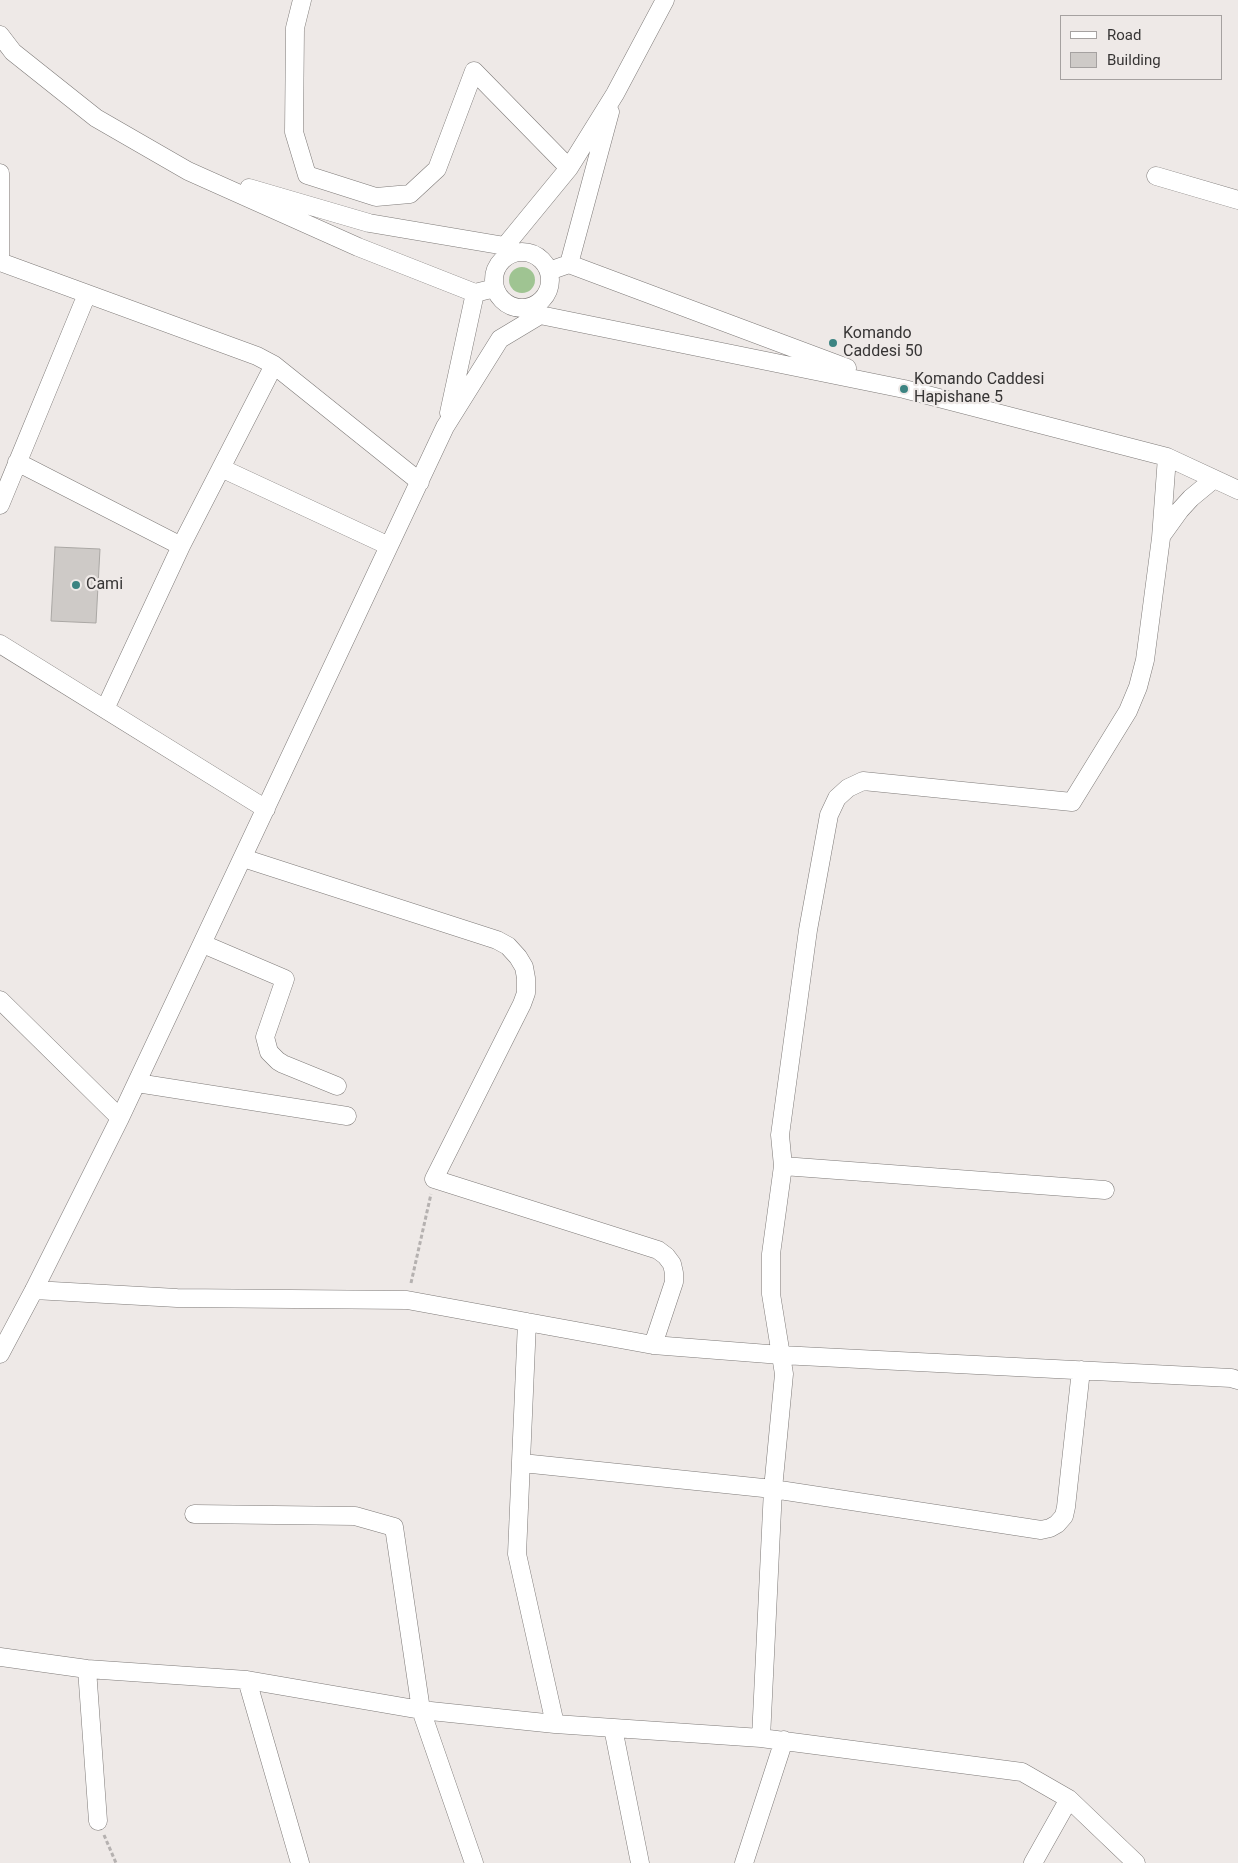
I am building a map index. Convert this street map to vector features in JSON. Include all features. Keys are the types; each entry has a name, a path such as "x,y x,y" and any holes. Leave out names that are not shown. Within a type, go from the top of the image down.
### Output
{"street":[{"path":"302,0 295,28 294,132 308,175 376,197 410,194 437,169 474,71 569,168"},
{"path":"665,0 615,94 569,168 499,263 495,271 495,288 505,302 513,306 535,311 904,389 1167,457 1238,490"},
{"path":"0,34 13,52 96,118 188,171 358,247 475,294 495,288"},
{"path":"569,264 615,94"},
{"path":"0,1354 120,1118 445,427 500,339 535,311 538,303 549,289 549,271 545,263 531,253 369,223 188,171"},
{"path":"0,173 0,262 257,356 274,365 420,482"},
{"path":"1156,176 1238,200"},
{"path":"549,271 569,264 904,389"},
{"path":"0,505 87,294"},
{"path":"445,427 475,294"},
{"path":"105,709 180,546 274,365"},
{"path":"761,1738 773,1489 784,1374 771,1294 771,1254 783,1166 780,1136 808,930 829,815 837,798 848,788 864,781 1072,802 1128,711 1138,687 1144,660 1161,538 1167,457"},
{"path":"17,462 180,546"},
{"path":"221,468 389,546"},
{"path":"1161,538 1180,510 1214,479"},
{"path":"0,644 266,809"},
{"path":"243,858 497,940 508,946 518,956 524,967 526,978 526,993 522,1004 434,1179 658,1250 666,1256 672,1264 674,1282 653,1346"},
{"path":"202,944 285,979 266,1036 269,1052 283,1064 336,1086"},
{"path":"0,1000 120,1118"},
{"path":"136,1083 347,1116"},
{"path":"783,1166 1105,1190"},
{"path":"34,1290 177,1298 407,1300 653,1346 781,1355 1231,1378 1238,1380"},
{"path":"527,1322 517,1554 555,1724"},
{"path":"522,1462 773,1489 1041,1530 1057,1524 1064,1516 1081,1370"},
{"path":"194,1514 355,1516 394,1527 421,1710 474,1863"},
{"path":"0,1657 88,1669 247,1680 421,1710 555,1724 784,1740 1022,1772 1069,1800 1136,1863"},
{"path":"88,1669 98,1821"},
{"path":"247,1680 300,1863"},
{"path":"613,1728 640,1863"},
{"path":"744,1863 784,1740"},
{"path":"1033,1863 1069,1800"}],"path":[{"path":"407,1300 434,1179"},
{"path":"98,1821 116,1863"}],"green space":[{"path":"522,267 531,271 535,280 531,289 522,293 513,289 509,280 513,271"}],"building":[{"name":"Cami","path":"55,547 100,549 96,623 51,621"}],"place":[{"name":"Komando Caddesi 50","path":"833,343"},
{"name":"Komando Caddesi Hapishane 5","path":"904,389"},
{"name":"Cami","path":"76,585"}]}
